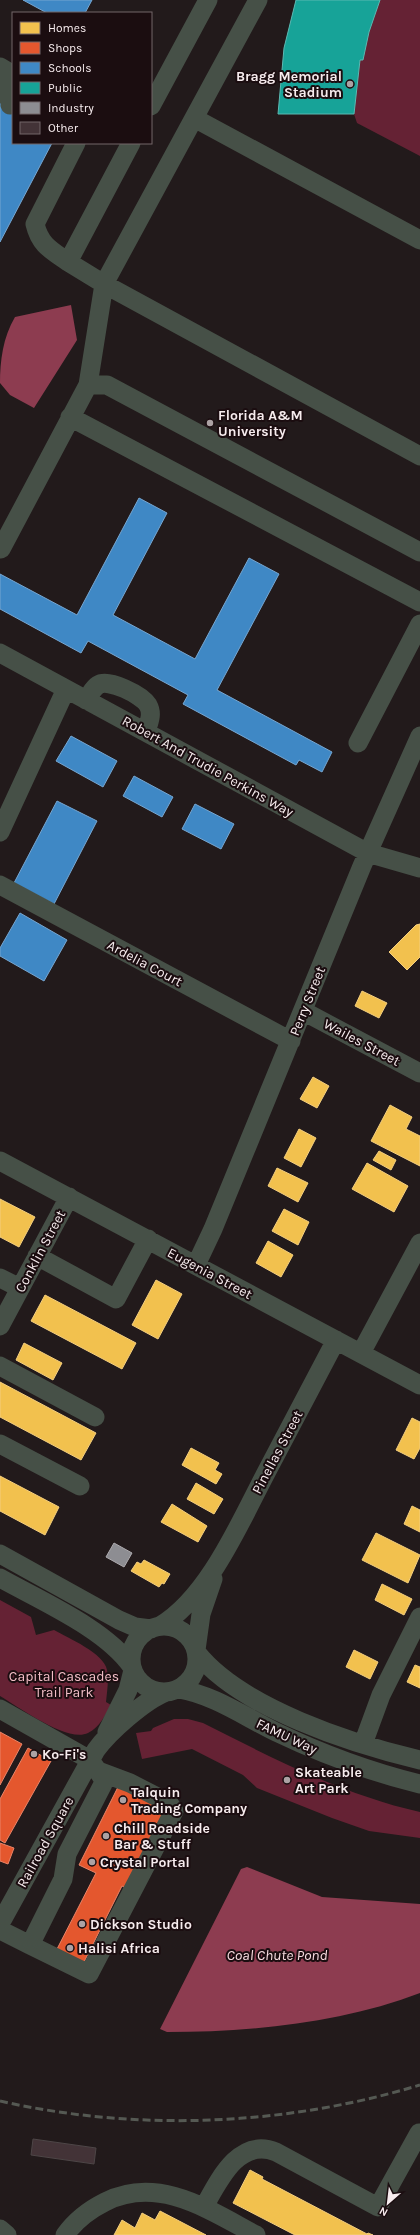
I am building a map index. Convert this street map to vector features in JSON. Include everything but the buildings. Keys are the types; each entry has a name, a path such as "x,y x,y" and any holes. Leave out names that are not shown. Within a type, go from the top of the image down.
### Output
{"street":[{"path":"152,104 208,0"},
{"path":"1,549 88,385 104,284 258,0"},
{"path":"8,71 8,100"},
{"path":"194,118 420,240"},
{"path":"75,144 35,224 38,237 47,247 104,284 420,456"},
{"path":"68,262 130,144"},
{"path":"88,385 107,385 420,552"},
{"path":"70,417 420,602"},
{"path":"358,743 420,624"},
{"name":"Robert And Trudie Perkins Way","path":"0,653 368,853 420,868"},
{"path":"86,700 98,685 104,683 114,684 142,699 148,704 151,717 146,732"},
{"path":"0,832 66,689"},
{"name":"Perry Street","path":"196,1265 204,1250 368,853 420,736"},
{"name":"Ardelia Court","path":"0,884 291,1041"},
{"name":"Wailes Street","path":"303,1011 420,1074"},
{"name":"Eugenia Street","path":"0,1161 420,1384"},
{"name":"Conklin Street","path":"0,1326 68,1197"},
{"path":"37,1256 116,1298 148,1239"},
{"path":"361,1353 420,1243"},
{"path":"0,1278 20,1288"},
{"name":"Pinellas Street","path":"155,1628 173,1619 186,1606 217,1564 336,1340"},
{"path":"0,1366 95,1417"},
{"path":"0,1444 80,1486"},
{"name":"FAMU Way","path":"0,1554 119,1620 135,1626 180,1630 192,1641 197,1652 221,1678 255,1699 308,1723 363,1744 420,1760"},
{"name":"Pinellas Street","path":"197,1652 201,1614 217,1564"},
{"name":"FAMU Way","path":"0,1578 96,1632 114,1645 133,1669 139,1681 148,1688 202,1695 285,1737 321,1752 378,1772 420,1784"},
{"path":"363,1744 381,1695 420,1617"},
{"path":"133,1669 131,1657 136,1642 155,1628"},
{"path":"172,1691 189,1681 194,1674 197,1666 197,1652"},
{"name":"Railroad Square","path":"0,1924 94,1766 103,1741 128,1690 133,1669"},
{"name":"Railroad Square","path":"103,1741 143,1705 172,1691"},
{"path":"0,1709 94,1766 169,1803 173,1808 173,1814 89,1974 0,1930"},
{"path":"30,1945 63,1879 67,1854 103,1784 103,1779 94,1766"},
{"path":"204,2207 220,2178 232,2162 246,2152 262,2148 276,2152 378,2207 419,2133"},
{"path":"65,2235 76,2222 94,2208 113,2198 132,2193 151,2192 170,2194 204,2207 256,2235"},
{"path":"0,2229 7,2235"}],"green space":[{"name":"Bragg Memorial Stadium","path":"296,0 420,0 420,156 357,123 354,114 278,114 284,48"},
{"name":"Capital Cascades Trail Park","path":"0,1600 31,1617 36,1635 54,1630 93,1652 104,1664 107,1670 108,1678 106,1702 111,1705 96,1728 88,1733 79,1735 56,1729 0,1696"},
{"name":"Skateable Art Park","path":"174,1719 188,1719 203,1723 282,1762 336,1786 392,1805 420,1812 420,1838 369,1831 332,1818 257,1788 243,1775 192,1749 142,1759 136,1733 151,1731 153,1728"}],"water":[{"path":"71,305 77,340 34,408 10,395 0,383 5,341 15,317"},
{"name":"Coal Chute Pond","path":"247,1867 322,1897 420,1904 420,1993 359,2012 295,2024 263,2028 199,2032 167,2032 160,2029 241,1869"}],"railway":[{"path":"0,2101 52,2111 104,2117 158,2120 211,2120 264,2116 317,2109 369,2099 420,2085"}],"place":[{"name":"Bragg Memorial Stadium","path":"350,84"},
{"name":"Florida A&M University","path":"210,423"},
{"name":"Ko-Fi's","path":"34,1754"},
{"name":"Skateable Art Park","path":"287,1780"},
{"name":"Talquin Trading Company","path":"123,1800"},
{"name":"Chill Roadside Bar & Stuff","path":"106,1836"},
{"name":"Crystal Portal","path":"92,1862"},
{"name":"Dickson Studio","path":"82,1924"},
{"name":"Halisi Africa","path":"70,1948"}]}
